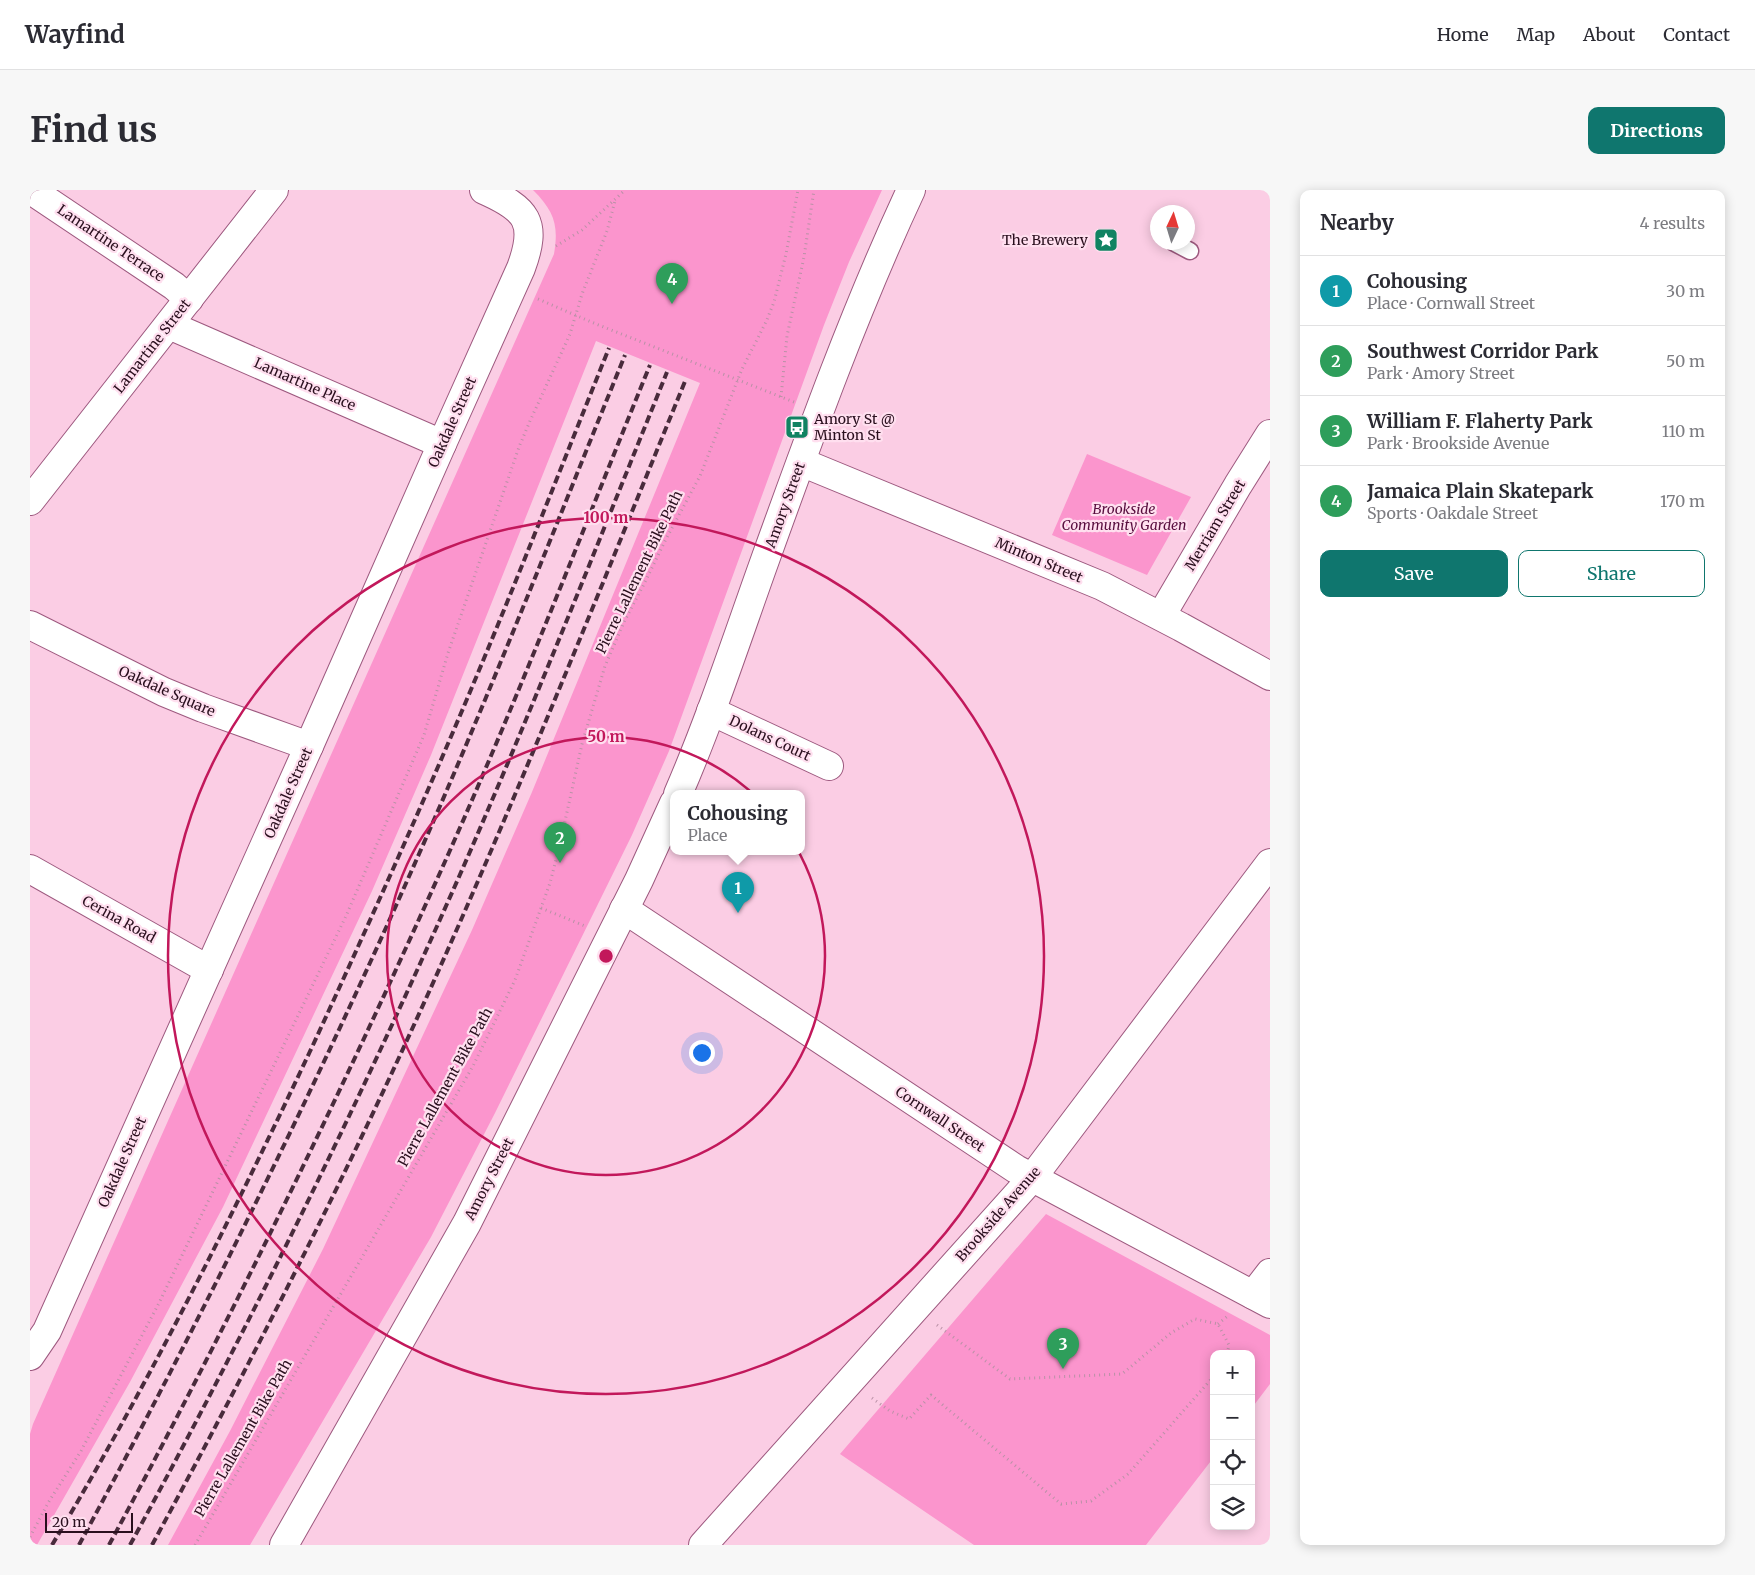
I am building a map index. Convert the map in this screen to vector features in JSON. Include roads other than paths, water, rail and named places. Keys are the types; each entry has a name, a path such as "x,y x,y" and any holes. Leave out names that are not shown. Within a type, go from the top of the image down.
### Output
{"street":[{"name":"Lamartine Terrace","path":"31,190 174,286 189,299"},
{"name":"Lamartine Street","path":"30,501 274,190"},
{"name":"Oakdale Street","path":"30,1356 38,1326 209,970 521,268 529,241 527,222 510,202 484,190"},
{"name":"Amory Street","path":"680,790 711,711 801,462 860,307 911,190"},
{"name":"Lamartine Place","path":"169,325 442,444"},
{"name":"Merriam Street","path":"1161,616 1270,434"},
{"name":"Minton Street","path":"801,462 1102,586 1270,676"},
{"name":"Oakdale Square","path":"30,625 164,692 309,746"},
{"name":"Dolans Court","path":"711,711 829,766"},
{"name":"Amory Street","path":"284,1545 463,1231 624,909 670,811"},
{"name":"Brookside Avenue","path":"703,1545 1032,1178 1270,863"},
{"name":"Cerina Road","path":"30,869 209,970"},
{"name":"Cornwall Street","path":"624,909 1000,1159 1252,1304"},
{"path":"1252,1304 1270,1273"}],"railway":[{"path":"52,1545 88,1484 189,1298 313,1045 392,872 467,699 609,348"},
{"path":"79,1545 169,1375 256,1203 380,942 472,730 625,355"},
{"path":"109,1545 154,1462 240,1293 324,1123 404,952 497,742 650,365"},
{"path":"130,1545 218,1379 303,1211 424,956 515,746 667,372"},
{"path":"152,1545 214,1430 303,1256 429,993 542,731 686,379"}],"place":[{"name":"The Brewery","path":"1106,240"},
{"name":"Jamaica Plain Skatepark","path":"672,304"},
{"name":"Amory St @ Minton St","path":"797,427"},
{"name":"Southwest Corridor Park","path":"560,863"},
{"name":"Cohousing","path":"738,913"},
{"name":"William F. Flaherty Park","path":"1063,1369"}],"park label":[{"name":"Brookside Community Garden","path":"1124,518"}]}
